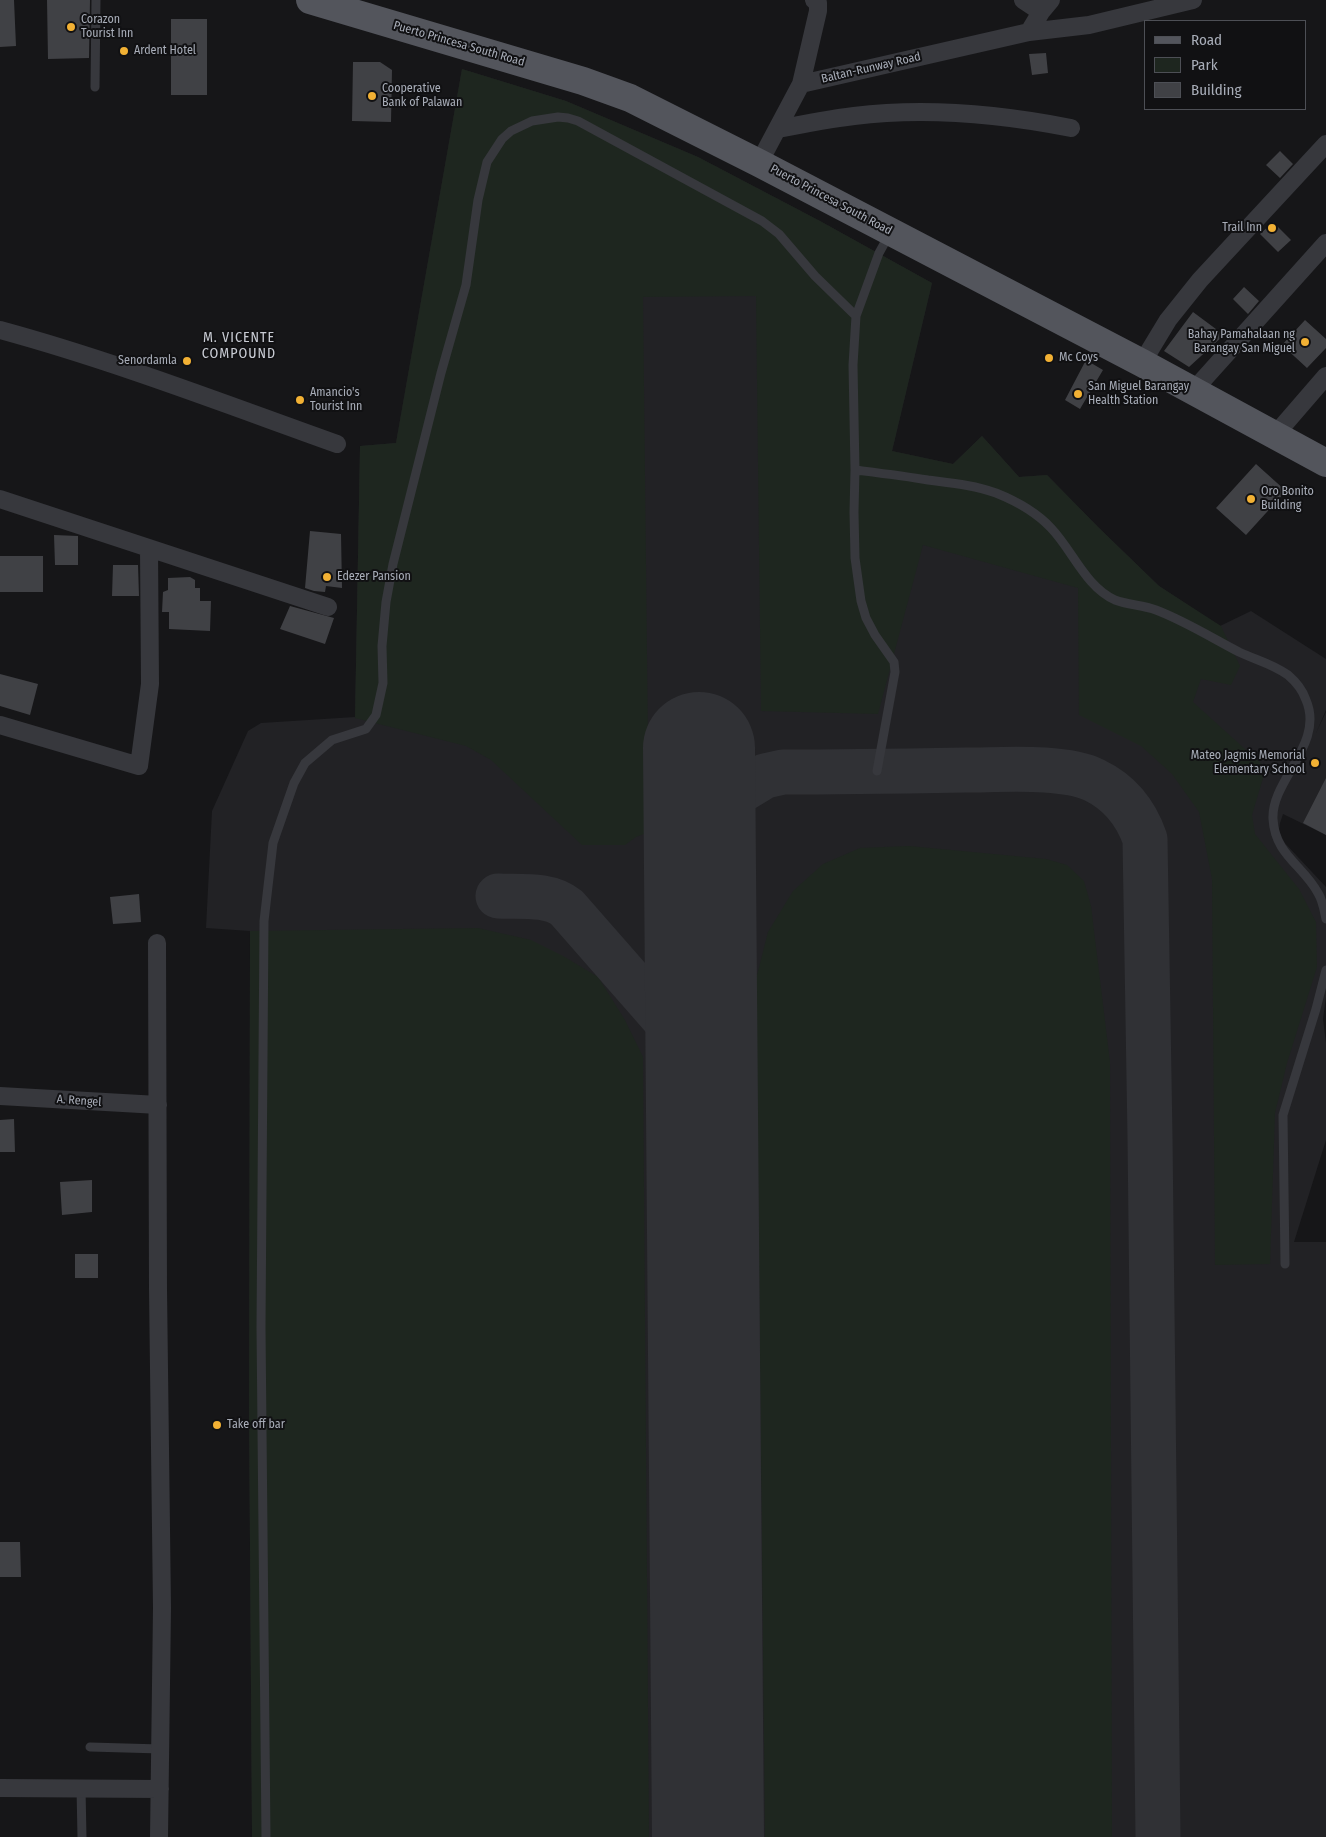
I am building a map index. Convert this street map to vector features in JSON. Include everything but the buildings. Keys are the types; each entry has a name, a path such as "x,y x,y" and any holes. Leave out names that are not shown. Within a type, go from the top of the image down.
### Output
{"main road":[{"name":"Puerto Princesa South Road","path":"310,0 583,81 630,98 758,162 1142,363 1326,463"}],"street":[{"path":"758,162 778,129 801,84 818,11 818,3 814,0"},
{"path":"1023,0 1046,6 1029,32"},
{"name":"Baltan-Runway Road","path":"801,84 1029,32 1089,25 1193,0"},
{"path":"778,129 854,116 941,112 1025,119 1071,128"},
{"path":"1142,363 1168,320 1200,280 1326,144"},
{"path":"1193,391 1326,243"},
{"path":"0,330 46,342 337,444"},
{"path":"1274,435 1326,376"},
{"path":"0,498 328,607"},
{"path":"0,725 138,766 150,684 149,549"},
{"path":"157,943 158,1308 162,1608 159,1837"},
{"name":"A. Rengel","path":"0,1096 158,1105"},
{"path":"0,1788 160,1788"}],"lane":[{"path":"95,87 96,0"},
{"path":"266,1837 261,1328 264,921 273,843 294,782 305,763 332,740 366,728 376,715 383,683 383,637 386,602 393,564 441,373 466,285 478,200 487,162 502,139 512,131 532,121 558,117 578,121 762,221 779,234 814,276 856,316"},
{"path":"877,771 896,672 894,662 875,635 866,618 861,601 855,558 854,365 856,316 879,253 890,232"},
{"path":"855,470 968,485 995,493 1017,503 1040,518 1052,529 1077,564 1106,595 1122,602 1154,609 1175,618 1241,653 1272,665 1289,676 1306,700 1309,727 1302,750 1273,808 1273,820 1280,848 1318,893 1326,919"},
{"path":"1285,1264 1283,1115 1316,1010 1326,970"},
{"path":"90,1748 161,1749"},
{"path":"81,1788 82,1837"}],"shaded area":[{"path":"462,69 566,101 698,157 932,283 892,451 953,464 982,436 1019,477 1047,475 1159,586 1220,626 1251,611 1326,659 1326,710 1316,733 1326,712 1326,835 1283,814 1279,830 1282,840 1326,887 1326,997 1323,1019 1326,1043 1326,1140 1294,1242 1326,1242 1326,1837 252,1837 249,1407 250,931 206,928 212,811 248,731 261,723 355,717 360,446 396,443"}],"green space":[{"path":"462,69 566,101 698,157 932,283 892,451 953,464 982,436 1019,477 1047,475 1159,586 1221,626 1240,666 1231,685 1201,679 1193,702 1266,768 1252,815 1255,834 1299,889 1316,922 1317,967 1287,1063 1275,1113 1270,1264 1215,1265 1212,879 1199,812 1172,774 1141,746 1079,715 1078,588 923,545 878,714 761,711 756,296 643,297 649,832 636,837 625,845 582,845 491,760 466,746 355,718 360,446 396,443"},
{"path":"909,846 1046,859 1067,865 1084,881 1091,906 1110,1062 1112,1837 765,1837 756,979 768,932 793,891 823,864 860,848"},
{"path":"478,928 531,940 598,977 625,1020 643,1057 649,1837 252,1837 249,1407 250,931"}],"taxiway":[{"path":"700,868 707,841 721,808 732,796 765,776 783,772 1014,769 1066,772 1094,780 1119,797 1132,812 1141,829 1145,839 1158,1837"},
{"path":"498,896 543,898 560,903 567,908 673,1029 686,1048 702,1081"}],"runway":[{"path":"699,748 708,1837"}],"place":[{"name":"Corazon Tourist Inn","path":"71,27"},
{"name":"Ardent Hotel","path":"124,51"},
{"name":"Cooperative Bank of Palawan","path":"372,96"},
{"name":"Trail Inn","path":"1272,228"},
{"name":"Bahay Pamahalaan ng Barangay San Miguel","path":"1305,342"},
{"name":"Mc Coys","path":"1049,358"},
{"name":"Senordamla","path":"187,361"},
{"name":"San Miguel Barangay Health Station","path":"1078,394"},
{"name":"Amancio's Tourist Inn","path":"300,400"},
{"name":"Oro Bonito Building","path":"1251,499"},
{"name":"Edezer Pansion","path":"327,577"},
{"name":"Mateo Jagmis Memorial Elementary School","path":"1315,763"},
{"name":"Take off bar","path":"217,1425"}],"district":[{"name":"M. VICENTE COMPOUND","path":"239,346"}]}
